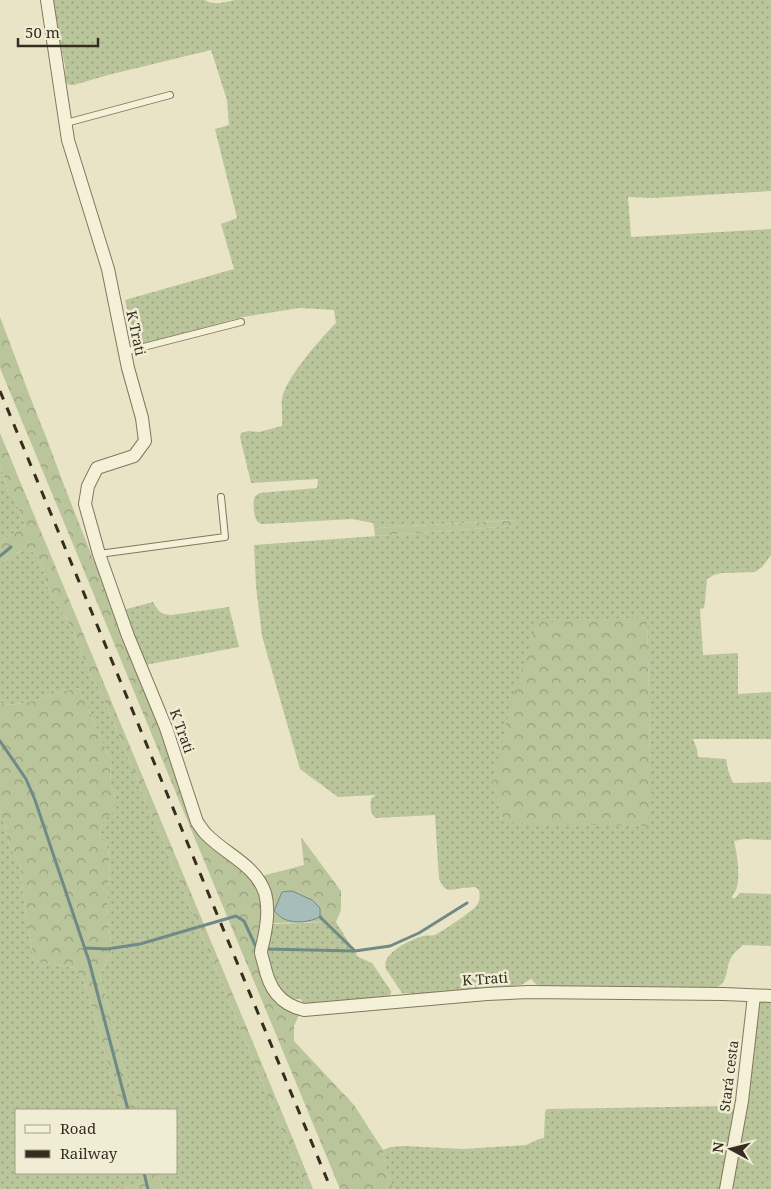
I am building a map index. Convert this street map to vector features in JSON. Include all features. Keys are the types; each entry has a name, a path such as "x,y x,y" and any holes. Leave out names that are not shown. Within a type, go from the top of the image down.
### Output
{"street":[{"name":"K Trati","path":"47,0 68,140 108,269 124,352 142,418 145,441 134,456 97,468 88,486 86,504 99,554 128,636 166,728 197,822 205,834 250,870 260,882 265,893 267,922 261,952 267,976 274,990 281,999 290,1005 304,1010 528,992 771,996"},
{"name":"Stará cesta","path":"726,1189 742,1102 754,996"}],"lane":[{"path":"66,123 170,95"},
{"path":"124,352 241,322"},
{"path":"99,554 225,537 221,497"}],"green space":[{"path":"52,0 205,0 216,3 235,0 771,0 771,191 653,198 628,197 631,237 771,229 771,555 762,567 755,572 722,573 707,579 704,608 700,609 703,655 738,653 738,694 771,692 771,739 693,739 698,757 726,759 733,783 771,782 771,840 744,839 734,841 738,879 736,890 732,897 734,899 740,893 771,894 771,946 743,945 732,956 721,985 717,987 538,986 531,979 521,985 417,994 402,993 386,969 388,958 404,944 423,936 435,935 475,908 478,903 479,890 475,887 449,890 444,887 439,879 435,815 376,818 372,812 371,799 376,795 338,797 300,769 262,636 256,586 254,545 514,526 516,520 374,528 373,523 352,519 265,524 257,521 254,514 254,502 255,497 259,493 317,488 318,479 251,483 240,437 241,433 248,431 259,432 282,426 282,399 284,391 304,359 336,323 334,310 299,308 243,317 136,346 125,300 234,269 221,224 237,218 215,129 229,125 227,100 211,50 74,85 69,85 66,82 65,66","holes":["647,617 649,695 647,826 502,819 496,791 621,619"]},
{"path":"0,317 93,559 98,559 163,731 192,819 248,874 263,901 260,968 300,1013 294,1026 294,1041 354,1105 383,1150 386,1171 394,1189 340,1189 0,368"},
{"path":"0,433 313,1189 306,1189 99,688 92,680 70,625 48,588 43,569 35,553 21,551 0,564 0,543 25,525 14,497 8,494 0,464"},
{"path":"0,464 8,494 14,497 25,525 0,543"},
{"path":"517,520 514,526 375,536 374,528"},
{"path":"26,550 35,553 43,569 48,588 70,625 92,680 99,688 306,1189 163,1189 158,1174 178,1174 178,1109 138,1109 123,1064 100,975 112,951 107,890 110,867 108,849 101,836 100,829 115,797 111,785 110,759 79,688 55,693 33,701 11,705 0,703 0,564 14,554"},
{"path":"153,602 160,612 171,615 229,607 239,647 145,665 123,610"},
{"path":"647,617 650,747 648,826 506,823 492,786 511,703 537,623"},
{"path":"79,688 110,759 111,785 115,797 114,812 105,819 100,829 101,836 108,849 110,867 107,890 112,951 100,975 123,1064 138,1109 121,1109 84,980 75,968 34,961 20,866 10,846 0,810 0,703 11,705 33,701 55,693"},
{"path":"0,810 10,846 20,866 34,961 75,968 84,980 121,1109 15,1109 15,1174 139,1174 142,1183 116,1189 0,1189"},
{"path":"301,837 341,891 341,910 336,922 269,923 262,876 304,865"},
{"path":"336,922 358,957 372,963 391,991 389,996 305,1004 300,999 288,999 272,978 267,952 269,924"},
{"path":"771,999 771,1189 730,1189 758,1001"},
{"path":"728,1106 733,1108 735,1119 722,1189 394,1189 386,1171 383,1150 391,1147 463,1149 526,1145 544,1138 545,1112 547,1109"},
{"path":"139,1174 158,1174 163,1189 116,1189 141,1183"}],"water":[{"path":"292,891 312,900 320,908 320,917 307,921 292,922 284,919 274,911 282,892"}],"waterway":[{"path":"0,556 11,547"},
{"path":"0,741 26,779 35,800 89,961 128,1109"},
{"path":"265,949 355,951 390,946 419,933 467,903"},
{"path":"85,948 107,949 140,944 236,916 244,921 258,949"},
{"path":"320,917 354,950"},
{"path":"144,1174 148,1189"}],"railway":[{"path":"0,391 331,1189"}]}
